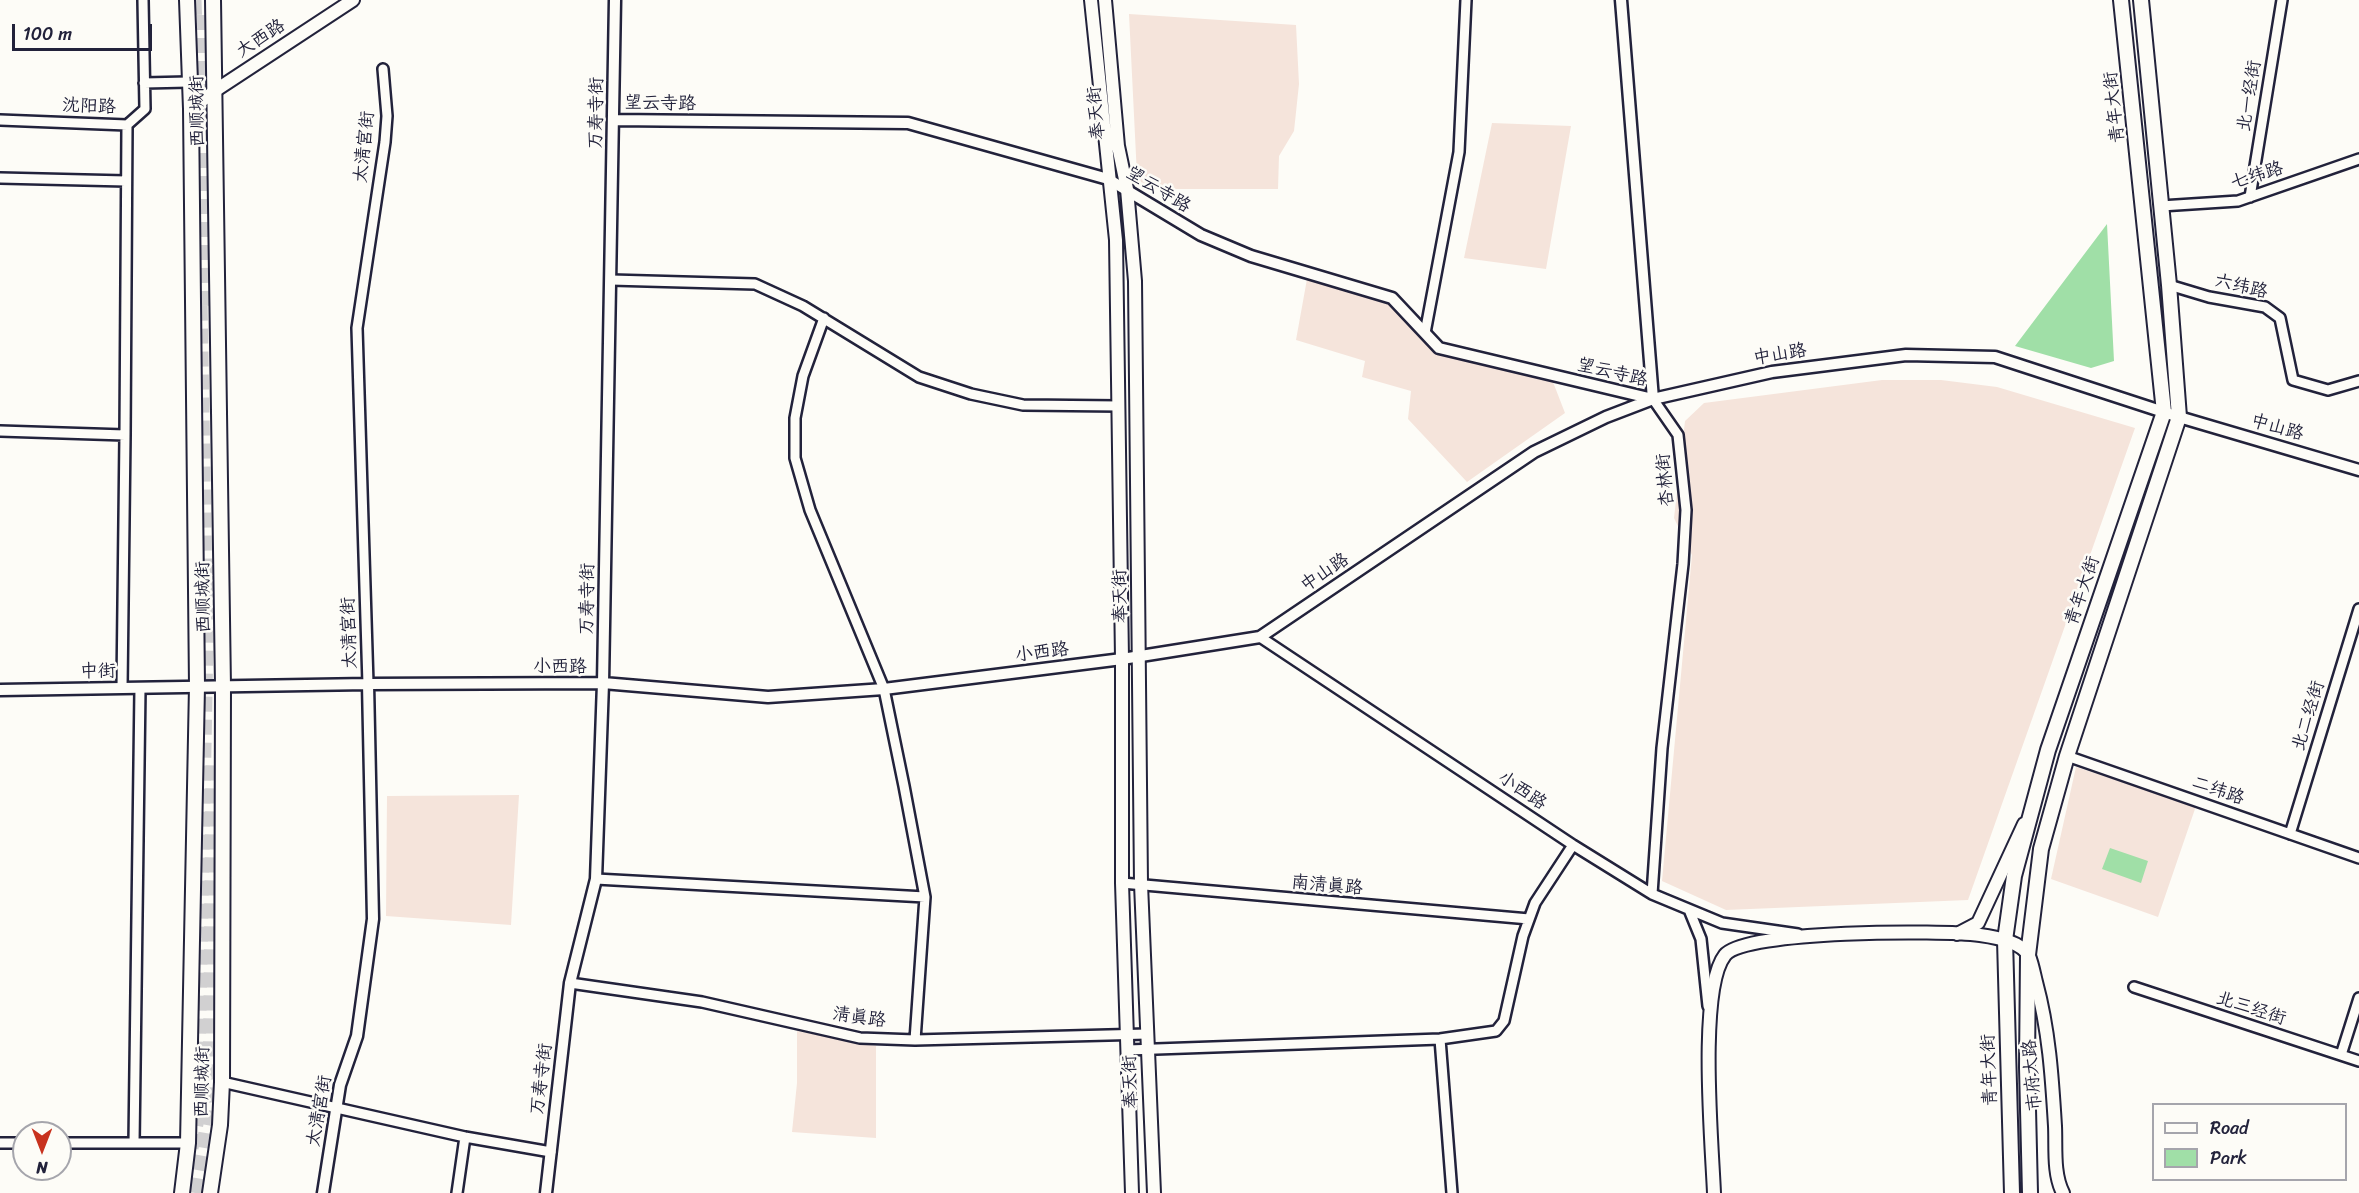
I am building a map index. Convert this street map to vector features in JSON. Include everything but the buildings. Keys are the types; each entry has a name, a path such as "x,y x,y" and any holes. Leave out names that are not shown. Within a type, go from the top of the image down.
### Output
{"main road":[{"name":"西顺城街","path":"182,1193 188,1143 197,687 191,109 188,82 187,0"},
{"name":"西顺城街","path":"210,1193 220,1125 222,1082 223,686 213,0"},
{"name":"大西路","path":"191,109 216,90 353,0"},
{"name":"奉天街","path":"1091,0 1116,240 1122,659 1122,883 1132,1193"},
{"name":"奉天街","path":"1106,0 1118,146 1127,189 1135,281 1141,884 1154,1193"},
{"name":"青年大街","path":"2012,1193 2005,940 2014,876 2028,815 2048,750 2164,412 2121,0"},
{"name":"青年大街","path":"2030,1193 2027,1067 2028,955 2041,849 2067,756 2179,417 2169,285 2140,0"},
{"path":"1956,934 1978,924 2028,815"},
{"path":"1714,1193 1709,1010 1716,969 1726,953 1747,943 1807,934 1956,934 1979,935 2005,940 2021,947 2028,955"},
{"name":"市府大路","path":"2028,955 2048,1035 2056,1161 2063,1193"}],"street":[{"name":"沈阳路","path":"0,120 127,125 145,109 143,0"},
{"name":"万寿寺街","path":"546,1193 570,983 596,879 603,683 615,0"},
{"path":"1425,333 1459,152 1466,0"},
{"path":"1621,0 1653,399"},
{"name":"北一经街","path":"2250,197 2282,0"},
{"name":"太清宫街","path":"322,1193 340,1085 357,1035 373,919 357,328 385,142 387,116 383,69"},
{"path":"144,83 188,82"},
{"name":"望云寺路","path":"614,120 908,123 1108,179 1201,235 1251,256 1392,298 1439,348 1653,399"},
{"path":"122,688 127,125"},
{"name":"七纬路","path":"2161,206 2238,201 2359,159"},
{"path":"0,178 126,181"},
{"path":"611,280 755,284 803,306 919,377 971,394 1023,405 1119,406"},
{"name":"六纬路","path":"2169,285 2209,297 2265,307 2280,318 2293,380 2328,390 2359,381"},
{"path":"824,318 803,376 797,407 795,458 810,510 884,689 925,897 915,1040"},
{"name":"中山路","path":"1260,637 1534,452 1606,417 1653,399 1772,372 1906,355 1995,357 2179,417 2359,470"},
{"name":"杏林街","path":"1652,894 1662,748 1683,564 1686,510 1678,435 1653,399"},
{"path":"0,431 125,435"},
{"name":"北二经街","path":"2290,834 2359,609"},
{"name":"小西路","path":"197,687 603,683 768,696 884,689 1122,659 1260,637 1652,894 1690,912 1722,923 1807,934"},
{"name":"中街","path":"0,690 197,687"},
{"path":"134,1143 140,688"},
{"name":"二纬路","path":"2067,756 2359,858"},
{"path":"1128,1050 1440,1039 1496,1031 1504,1021 1523,936 1535,903 1574,845"},
{"path":"596,879 925,897"},
{"name":"南清真路","path":"1122,883 1529,919"},
{"path":"1690,912 1701,939 1709,1010"},
{"name":"清真路","path":"570,983 702,1002 860,1038 915,1040 1147,1034"},
{"name":"北三经街","path":"2134,987 2359,1061"},
{"path":"2341,1055 2359,998"},
{"path":"1440,1039 1452,1193"},
{"path":"222,1082 465,1137 551,1152"},
{"path":"457,1193 465,1137"},
{"path":"72,1143 188,1143"}],"shaded area":[{"path":"1129,14 1296,25 1299,84 1294,131 1279,156 1278,189 1146,189 1137,176"},
{"path":"1492,123 1571,126 1546,269 1464,258"},
{"path":"1307,279 1390,302 1431,348 1488,366 1553,382 1565,413 1467,482 1408,419 1411,391 1362,377 1365,361 1296,340"},
{"path":"1882,380 1941,380 1997,387 2135,428 1968,900 1726,910 1662,881 1692,555 1674,518 1685,421 1704,403"},
{"path":"2076,767 2196,806 2158,917 2051,879"},
{"path":"519,795 511,925 386,916 387,796"},
{"path":"797,1031 876,1046 876,1138 792,1132 797,1083"}],"green space":[{"path":"2107,224 2114,361 2091,368 2015,346"},
{"path":"2110,848 2148,861 2141,883 2102,869"}],"tunnel":[{"path":"194,0 195,30"},
{"path":"204,15 208,309"},
{"path":"191,1148 197,1119 206,641 200,297"},
{"path":"195,1193 210,1110 213,759"}]}
